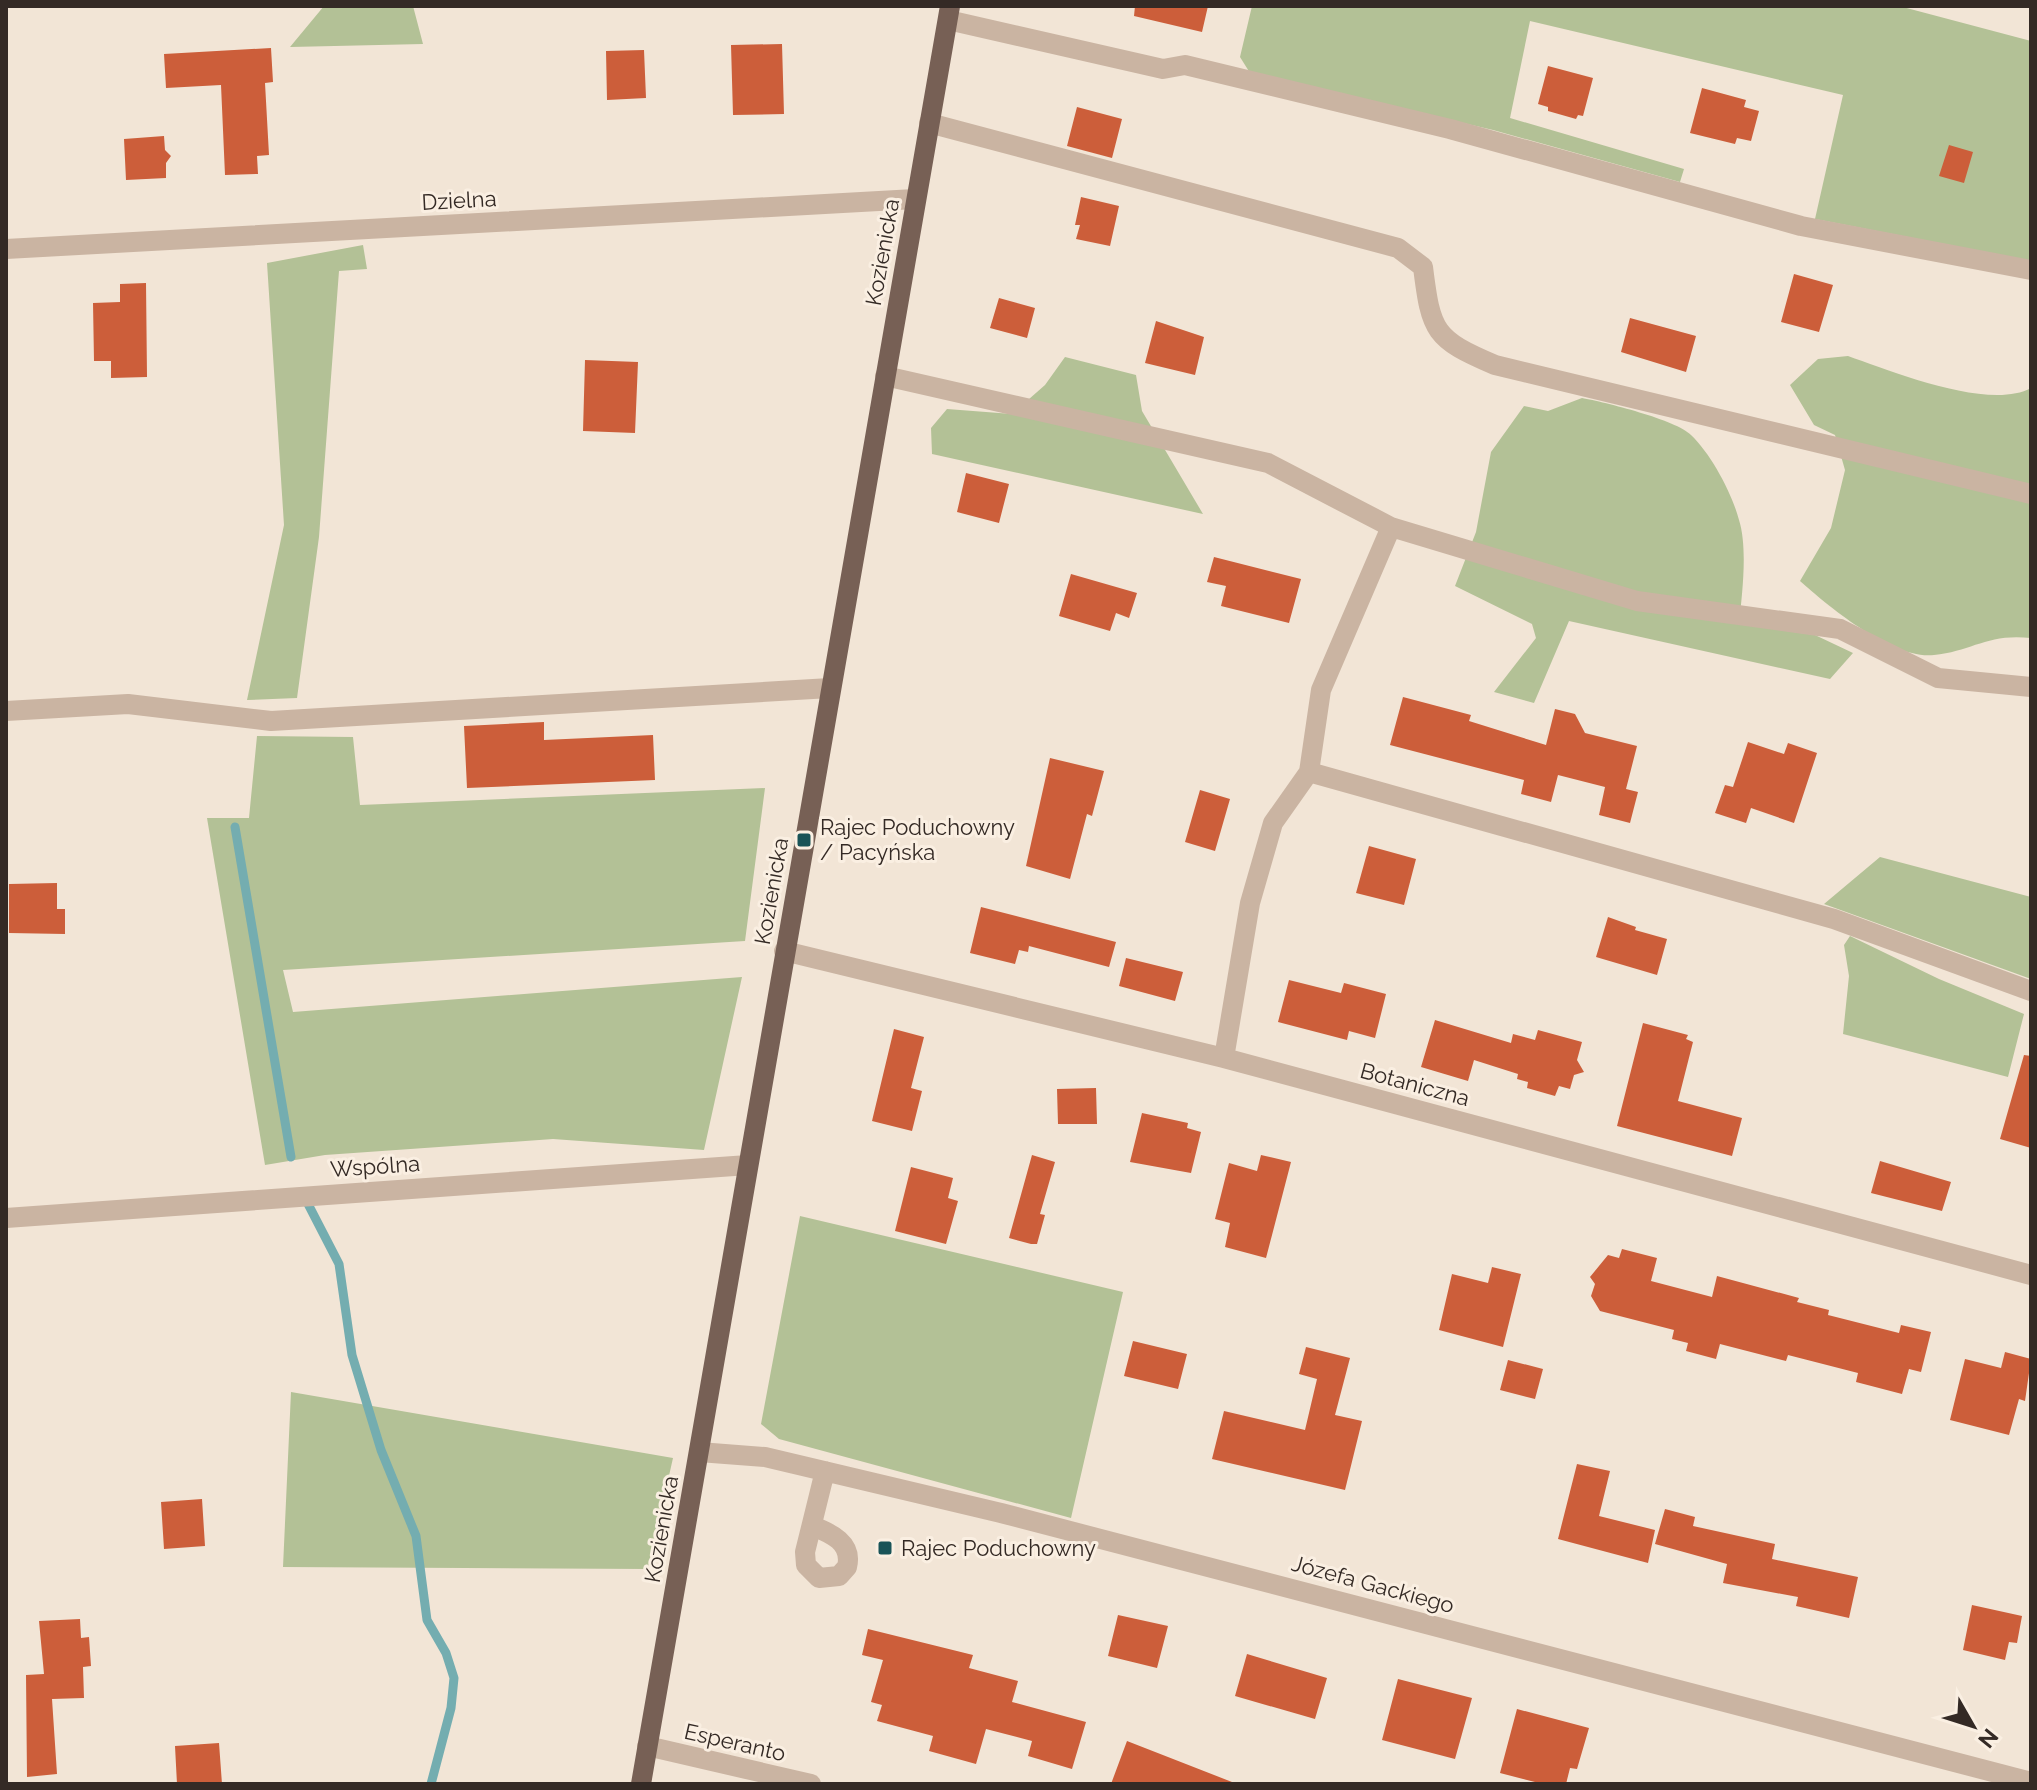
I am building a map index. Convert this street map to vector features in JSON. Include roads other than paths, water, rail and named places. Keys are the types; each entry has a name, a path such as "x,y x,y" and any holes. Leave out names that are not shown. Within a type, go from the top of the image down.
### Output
{"main road":[{"name":"Kozienicka","path":"641,1784 949,13"}],"street":[{"path":"949,13 1163,69 1185,65 1450,129 1801,226 2031,270"},
{"path":"929,123 1398,248 1423,267 1429,316 1450,345 1495,365 2031,494"},
{"name":"Dzielna","path":"6,249 915,199"},
{"path":"885,376 1268,463 1391,527 1637,601 1840,629 1938,678 2031,687"},
{"path":"1224,1058 1250,903 1273,823 1309,772 1321,690 1391,527"},
{"path":"6,711 128,704 271,721 830,688"},
{"path":"1309,772 1834,919 2031,991"},
{"name":"Botaniczna","path":"784,951 1224,1058 2031,1275"},
{"name":"Wspólna","path":"6,1218 748,1165"},
{"name":"Józefa Gackiego","path":"699,1452 765,1457 825,1471 1300,1590 2031,1782"},
{"path":"812,1526 825,1471"},
{"name":"Esperanto","path":"647,1746 811,1784"}],"waterway":[{"path":"235,827 291,1157"},
{"path":"307,1202 339,1264 352,1355 381,1450 416,1536 427,1620 446,1653 454,1678 451,1708 431,1784"}],"place":[{"name":"Rajec Poduchowny / Pacyńska","path":"804,840"},
{"name":"Rajec Poduchowny","path":"885,1548"}]}
